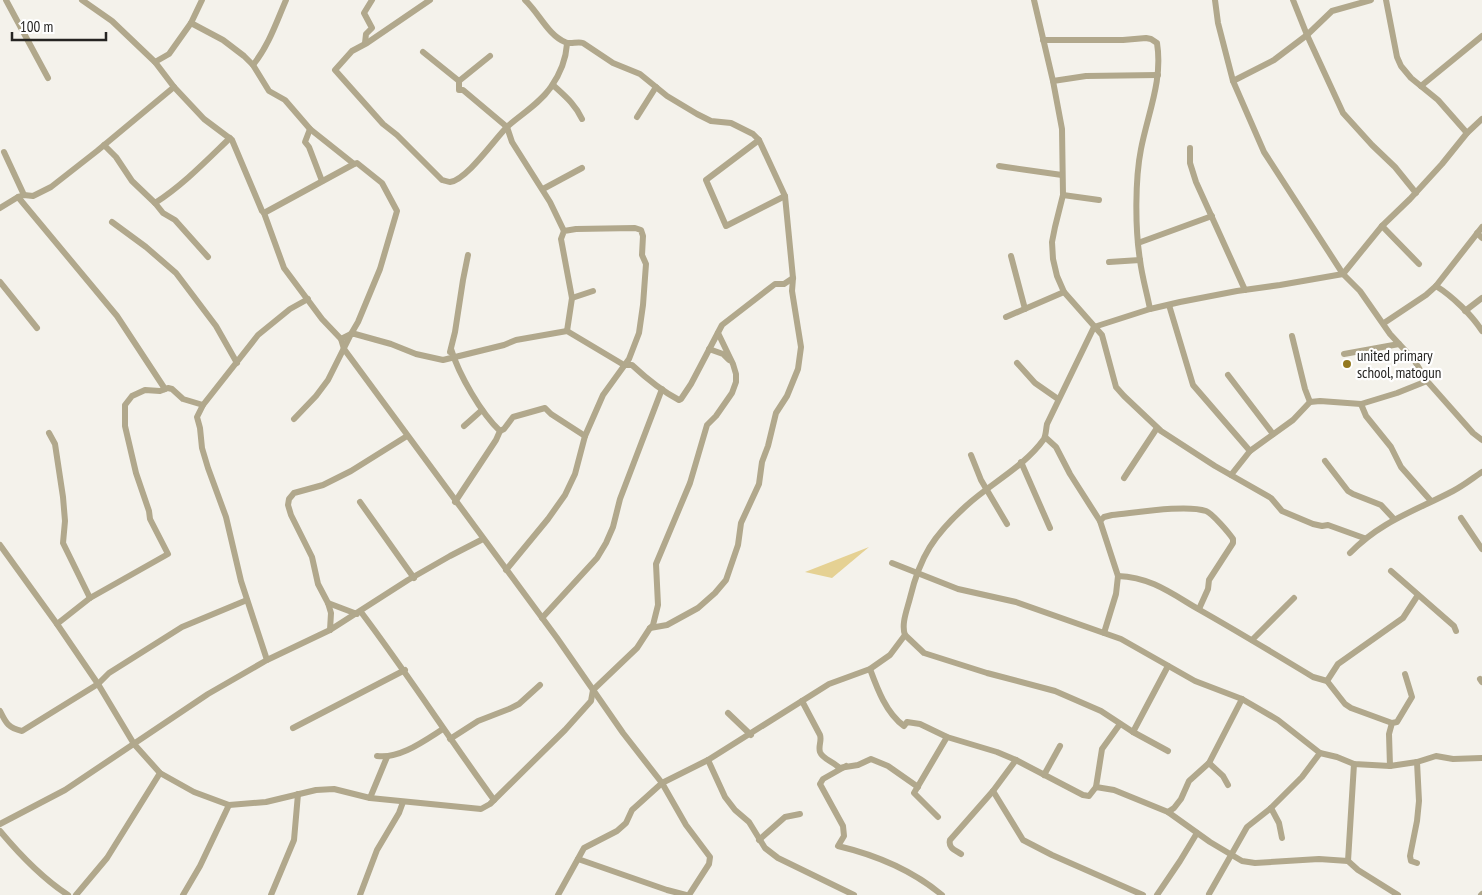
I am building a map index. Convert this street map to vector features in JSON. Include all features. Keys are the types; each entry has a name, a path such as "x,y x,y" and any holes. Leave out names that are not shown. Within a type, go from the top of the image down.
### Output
{"street":[{"path":"0,1 5,0 48,78"},
{"path":"155,62 170,54 191,23 202,0"},
{"path":"253,65 262,54 273,34 286,0"},
{"path":"365,43 366,34 372,28 364,13 372,0"},
{"path":"430,0 367,43 352,51 335,70 383,124 397,135 442,180 450,182 458,178 487,152 507,127 535,105 553,85 566,58 567,44"},
{"path":"525,0 555,38 567,44 584,43 613,63 640,74 697,114 711,121 731,122 753,134 759,140 785,196 794,278 792,291 801,347 798,370 787,396 776,413 762,462 759,484 743,518 738,545 726,580 698,608 667,625 650,628"},
{"path":"1034,0 1053,80 1062,129 1063,195 1052,242 1053,259 1057,276 1064,292 1102,334 1110,368 1118,390 1157,428 1271,498 1286,514 1313,524 1328,525 1364,538"},
{"path":"1215,0 1218,23 1233,81 1264,152 1343,274 1360,291 1399,344 1414,360 1427,381 1482,440"},
{"path":"1293,0 1343,113 1372,146 1395,167 1416,193"},
{"path":"1233,81 1274,60 1336,9 1371,0"},
{"path":"1386,0 1397,57 1406,72 1438,100 1467,133"},
{"path":"86,1 112,20 155,62 174,87 204,119 230,138 264,213 284,268 322,319 340,339 344,349 407,436 542,618 623,733 662,783 686,825 710,856 709,864 688,895 578,859"},
{"path":"191,23 223,40 253,65 269,91 285,100 310,129 354,164"},
{"path":"1421,86 1482,36"},
{"path":"1043,40 1151,39 1156,43 1158,75 1141,149 1138,182 1138,243 1150,309"},
{"path":"423,52 459,81"},
{"path":"459,81 490,56"},
{"path":"1053,80 1086,76 1158,75"},
{"path":"459,81 459,90 463,90 507,127 512,142 543,189 564,231 561,239 572,298 567,331"},
{"path":"553,85 568,98 582,119"},
{"path":"0,208 21,196 34,196 51,187 174,87"},
{"path":"637,117 656,87"},
{"path":"1168,751 1133,732 1101,711 1055,690 987,673 924,653 905,635 903,629 917,572 924,555 935,539 967,505 1021,462 1045,437 1047,424 1058,399 1094,327 1150,309 1244,290 1343,274 1382,226 1416,193 1467,133 1482,119"},
{"path":"310,129 305,142 322,181"},
{"path":"155,203 166,197 184,182 230,138"},
{"path":"759,140 706,180 726,226 785,196"},
{"path":"104,145 116,157 132,181 163,213 174,220 208,257"},
{"path":"1190,148 1192,171 1244,290"},
{"path":"4,152 21,196 117,316 165,389"},
{"path":"264,213 357,163 382,183 397,211 380,269 365,308 328,380 294,419"},
{"path":"999,166 1062,175"},
{"path":"543,189 582,168"},
{"path":"1063,195 1099,200"},
{"path":"1138,243 1212,216"},
{"path":"112,222 146,246 176,273 216,326 237,363"},
{"path":"1382,226 1419,264"},
{"path":"1384,323 1426,295 1436,286 1482,227"},
{"path":"506,570 565,495 575,474 585,436 604,395 628,359 639,333 644,305 646,268 642,255 643,236 640,230 635,228 564,231"},
{"path":"1477,233 1482,238"},
{"path":"468,255 462,280 452,350 454,358 482,410 500,431"},
{"path":"1011,256 1025,309"},
{"path":"1109,262 1140,260"},
{"path":"340,339 350,334 372,338 416,354 444,360 504,345 516,340 567,331 624,365 632,364 654,385 662,388 677,399 681,399 724,323 736,316 776,284 784,284 794,278"},
{"path":"0,282 37,328"},
{"path":"1436,286 1446,292 1482,331"},
{"path":"572,298 593,291"},
{"path":"1006,317 1064,292"},
{"path":"1465,311 1482,298"},
{"path":"198,412 258,335 290,309 308,299"},
{"path":"1169,305 1193,385 1250,451"},
{"path":"0,545 98,684 134,744 160,773 194,792 229,805 266,802 316,790 334,789 370,798 480,809 494,800 565,730 591,701 593,690 638,648 650,628 654,625 658,605 656,564 690,483 707,425 716,416 732,393 736,382 734,365 718,333"},
{"path":"1292,336 1304,389 1310,402"},
{"path":"1344,354 1399,344"},
{"path":"709,349 723,354 734,365"},
{"path":"444,360 452,350"},
{"path":"1017,363 1035,384 1058,399"},
{"path":"1228,374 1273,434"},
{"path":"1231,475 1250,451 1293,420 1310,402 1361,404 1427,381"},
{"path":"542,618 597,558 606,543 620,499 662,388"},
{"path":"57,624 90,598 168,554 150,519 125,426 125,405 132,396 145,390 160,391 172,389 183,400 203,405"},
{"path":"195,402 202,448 226,518 247,600 267,660"},
{"path":"1361,404 1366,416 1391,448 1401,467 1431,501"},
{"path":"455,502 500,431 504,429 513,417 545,408 585,436"},
{"path":"464,426 482,410"},
{"path":"1124,478 1157,428"},
{"path":"49,433 54,444 64,497 65,521 63,543 90,598"},
{"path":"330,630 331,613 328,603 318,584 312,557 291,515 288,505 289,499 294,493 323,485 351,471 407,436"},
{"path":"1045,437 1056,446 1070,474 1100,521 1118,576 1116,594 1104,633"},
{"path":"971,455 987,489 1007,524"},
{"path":"1325,461 1348,491 1381,505 1394,519"},
{"path":"1021,462 1050,528"},
{"path":"1350,553 1364,538 1394,519 1455,491 1482,472"},
{"path":"360,502 414,578"},
{"path":"1100,521 1104,517 1112,515 1186,508 1207,511 1233,539 1233,543 1209,580 1208,590 1199,609"},
{"path":"1461,518 1482,548"},
{"path":"0,824 65,790 208,694 267,660 330,630 408,580 483,539"},
{"path":"892,563 958,588 1016,602 1121,640 1195,681 1242,699 1278,720 1320,753 1337,756 1354,764 1390,766 1417,762 1436,756 1453,759 1482,758"},
{"path":"1391,571 1454,626 1456,631"},
{"path":"1118,576 1134,576 1149,581 1313,677 1327,681 1345,704 1351,708 1392,723 1397,722 1412,697 1405,674"},
{"path":"1327,681 1338,664 1403,618 1418,595"},
{"path":"1252,640 1294,598"},
{"path":"0,711 12,729 22,730 98,684 109,673 182,628 247,600"},
{"path":"328,603 359,613 404,670 443,729 494,800"},
{"path":"558,895 584,848 617,831 626,822 632,810 662,783 708,760 751,735 829,684 870,669 890,655 905,635"},
{"path":"1133,732 1168,666"},
{"path":"870,669 879,693 899,722 904,726 906,722 920,724 947,737 997,752 1083,795 1089,796 1096,787 1102,749 1120,724"},
{"path":"294,728 404,670"},
{"path":"450,739 478,721 519,704 540,685"},
{"path":"1168,812 1180,799 1190,781 1209,762 1242,699"},
{"path":"802,701 822,740 821,754 839,768 864,763 871,758 888,766 918,787"},
{"path":"728,713 751,735"},
{"path":"1390,766 1389,734 1392,723"},
{"path":"377,756 387,757 416,746 443,729"},
{"path":"938,817 914,793 947,737"},
{"path":"1044,775 1060,746"},
{"path":"1208,894 1247,826 1271,808 1302,777 1320,753"},
{"path":"370,798 387,757"},
{"path":"708,760 725,797 735,810 749,822 765,848 778,858 854,895"},
{"path":"961,854 951,848 950,840 993,791 1016,760"},
{"path":"1209,762 1223,776 1228,785"},
{"path":"1417,762 1419,801 1410,856 1411,861 1417,863"},
{"path":"1348,861 1354,764"},
{"path":"846,766 823,779 820,784 843,826 844,836 838,846 864,853 904,869 942,895"},
{"path":"76,895 106,858 160,773"},
{"path":"1096,787 1114,790 1168,812 1242,861 1252,863 1319,859 1348,861 1358,870 1398,895"},
{"path":"993,791 1022,840 1052,856 1143,895"},
{"path":"271,895 294,840 298,794"},
{"path":"360,895 377,850 399,813 403,802"},
{"path":"183,895 200,866 229,805"},
{"path":"1271,808 1279,823 1282,838"},
{"path":"759,840 785,817 800,814"},
{"path":"0,832 18,853 57,888 68,895"},
{"path":"1157,895 1198,833"},
{"path":"53,895 57,888"}],"shaded area":[{"path":"869,547 832,578 805,572"}],"place":[{"name":"united primary school, matogun","path":"1347,364"}]}
